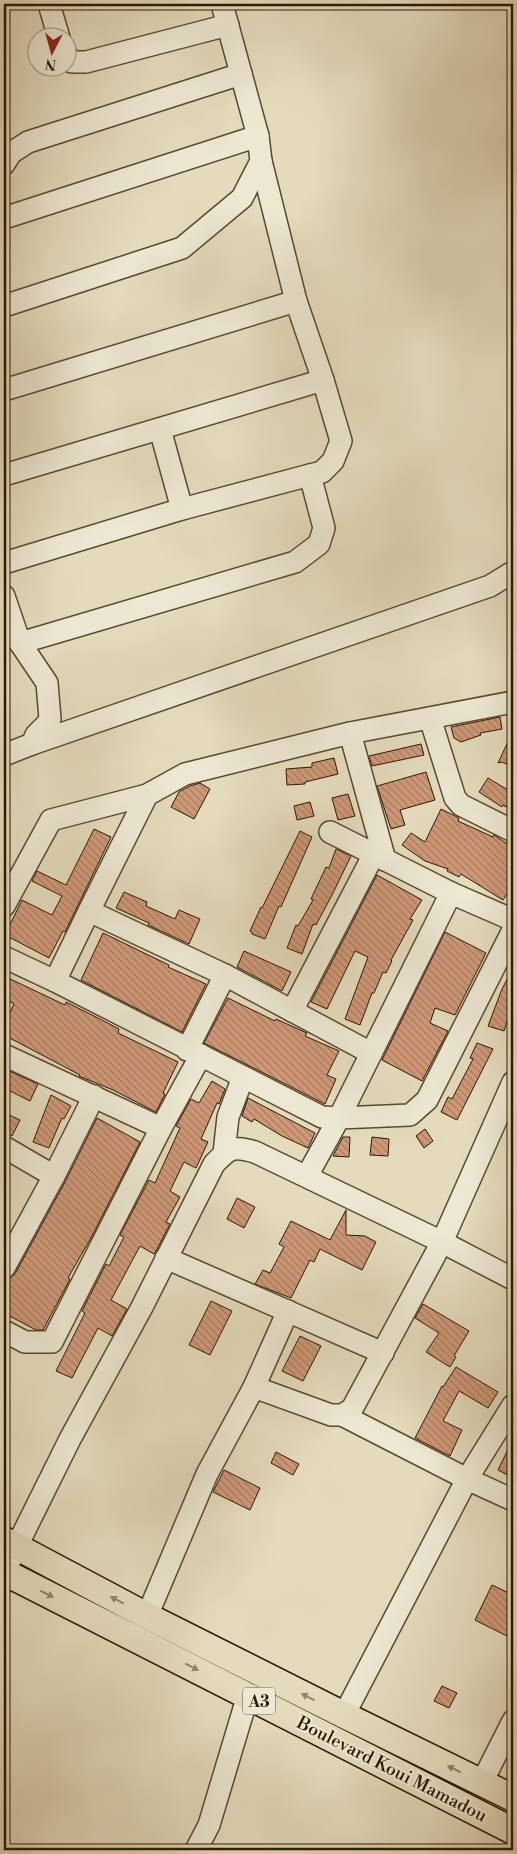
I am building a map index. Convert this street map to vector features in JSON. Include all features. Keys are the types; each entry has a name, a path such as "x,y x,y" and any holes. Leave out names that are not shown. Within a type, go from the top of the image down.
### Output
{"main road":[{"name":"Boulevard Koui Mamadou","path":"10,1544 147,1616 513,1798"},
{"name":"Boulevard Koui Mamadou","path":"4,1572 513,1831"}],"street":[{"path":"49,4 56,28"},
{"path":"4,563 182,509 322,472 334,461 340,441 323,380 296,301 262,161 258,136 222,4"},
{"path":"78,62 86,62 228,25"},
{"path":"4,164 11,153 28,142 241,74"},
{"path":"4,218 258,136"},
{"path":"4,306 182,248 242,198 262,161"},
{"path":"4,390 296,301"},
{"path":"4,475 323,380"},
{"path":"160,429 182,509"},
{"path":"20,642 295,562 319,544 324,528 310,475"},
{"path":"4,755 490,586 513,572"},
{"path":"4,596 20,642 46,683 50,705 50,719 36,735 32,744"},
{"path":"4,906 51,820 148,795 185,774 350,733 513,702"},
{"path":"430,718 454,798 461,805 513,830"},
{"path":"292,1012 380,857 350,733"},
{"path":"55,981 148,795"},
{"path":"330,832 451,893 513,920"},
{"path":"308,1176 339,1118 451,893"},
{"path":"89,911 225,975 370,1053"},
{"path":"4,957 322,1117 339,1118 410,1114 427,1100 513,930"},
{"path":"4,1332 25,1342 52,1342 162,1128 225,975"},
{"path":"4,1055 162,1128"},
{"path":"224,1153 228,1117 243,1077"},
{"path":"342,1416 352,1409 442,1242 508,1107 513,1082"},
{"path":"4,1268 10,1243 54,1176 94,1096"},
{"path":"4,1147 54,1176"},
{"path":"4,1572 10,1544 142,1307 214,1164 224,1153 238,1148 255,1152 308,1176 513,1279"},
{"path":"166,1258 383,1353"},
{"path":"147,1616 207,1474 254,1387 288,1311"},
{"path":"254,1387 331,1415 342,1416 513,1500"},
{"path":"344,1715 467,1479 513,1405"},
{"path":"196,1850 209,1825 248,1695"},
{"path":"482,1782 513,1722"}],"building":[{"path":"500,717 502,729 480,733 481,735 461,742 454,738 451,727"},
{"path":"513,731 513,767 502,762 498,763"},
{"path":"421,744 424,755 372,766 369,756"},
{"path":"334,758 338,774 305,782 305,784 287,785 286,769 312,767 312,763"},
{"path":"426,772 435,800 400,810 405,825 391,829 377,786"},
{"path":"488,778 513,793 513,811 503,805 502,807 479,792"},
{"path":"200,783 210,789 194,819 171,807 179,792"},
{"path":"348,794 355,816 338,820 332,798"},
{"path":"310,802 314,816 297,820 294,806"},
{"path":"441,809 459,818 458,821 493,837 494,835 513,848 513,885 503,900 461,874 459,877 447,871 448,869 425,861 402,845 411,833 425,842"},
{"path":"94,829 111,837 65,932 63,931 49,958 5,935 22,900 52,915 62,896 32,881 37,871 66,885"},
{"path":"300,831 312,837 281,907 279,906 265,939 252,934 250,931 261,907"},
{"path":"336,849 351,856 332,895 316,925 313,924 302,954 287,948 296,925 298,926 313,900 311,899 326,867 329,868"},
{"path":"377,875 422,900 410,919 413,920 386,973 383,972 374,993 372,993 360,1025 345,1019 368,957 355,951 327,1009 311,1002"},
{"path":"124,892 147,902 146,906 175,919 179,910 200,919 189,944 116,908"},
{"path":"445,932 486,953 455,1015 435,1008 430,1023 448,1031 422,1081 382,1060"},
{"path":"103,933 169,965 168,967 206,984 182,1032 81,980"},
{"path":"244,951 291,972 282,991 237,967"},
{"path":"513,968 513,1003 504,1031 488,1026 502,989"},
{"path":"4,976 65,1005 66,1002 119,1029 118,1033 178,1062 156,1112 113,1090 79,1076 4,1035 4,1026 14,1004 4,998"},
{"path":"228,998 275,1021 276,1019 307,1033 305,1036 339,1051 327,1075 336,1079 325,1104 204,1043"},
{"path":"477,1043 493,1049 457,1120 441,1112 448,1097 452,1099 473,1059 470,1058"},
{"path":"7,1070 38,1084 30,1101 4,1088 4,1076"},
{"path":"212,1081 225,1089 201,1139 208,1142 196,1168 184,1162 170,1191 180,1197 166,1222 170,1224 156,1251 154,1254 140,1246 111,1300 127,1309 112,1336 98,1328 72,1378 56,1371 85,1313 82,1311 106,1264 109,1266 124,1237 120,1235 149,1180 155,1183 180,1128 176,1126 191,1099 199,1103"},
{"path":"51,1095 71,1106 64,1119 62,1118 49,1148 33,1142"},
{"path":"248,1098 315,1133 308,1148 282,1136 254,1119 252,1122 242,1116"},
{"path":"7,1114 20,1120 12,1136 4,1132 4,1122"},
{"path":"97,1118 140,1142 92,1236 68,1278 70,1279 43,1330 36,1330 4,1313 4,1286 7,1280 15,1274"},
{"path":"425,1129 433,1141 424,1148 416,1136"},
{"path":"343,1137 350,1137 349,1157 333,1156"},
{"path":"372,1137 389,1139 388,1156 370,1155"},
{"path":"237,1198 255,1207 244,1228 227,1219"},
{"path":"346,1210 346,1235 365,1236 376,1242 362,1270 320,1249 314,1262 310,1260 291,1298 255,1284 263,1270 270,1273 284,1247 279,1244 291,1221 330,1240"},
{"path":"211,1301 232,1311 210,1355 189,1345"},
{"path":"423,1304 469,1331 454,1356 456,1357 450,1367 426,1352 439,1333 415,1318"},
{"path":"300,1336 321,1346 303,1381 282,1371"},
{"path":"456,1367 498,1392 488,1408 459,1391 443,1421 462,1430 450,1456 415,1438 442,1386"},
{"path":"513,1439 513,1478 498,1470"},
{"path":"276,1452 299,1464 293,1475 271,1463"},
{"path":"224,1470 260,1488 250,1510 213,1492"},
{"path":"492,1585 513,1595 513,1639 475,1620"},
{"path":"442,1686 457,1693 449,1708 434,1701"}]}
